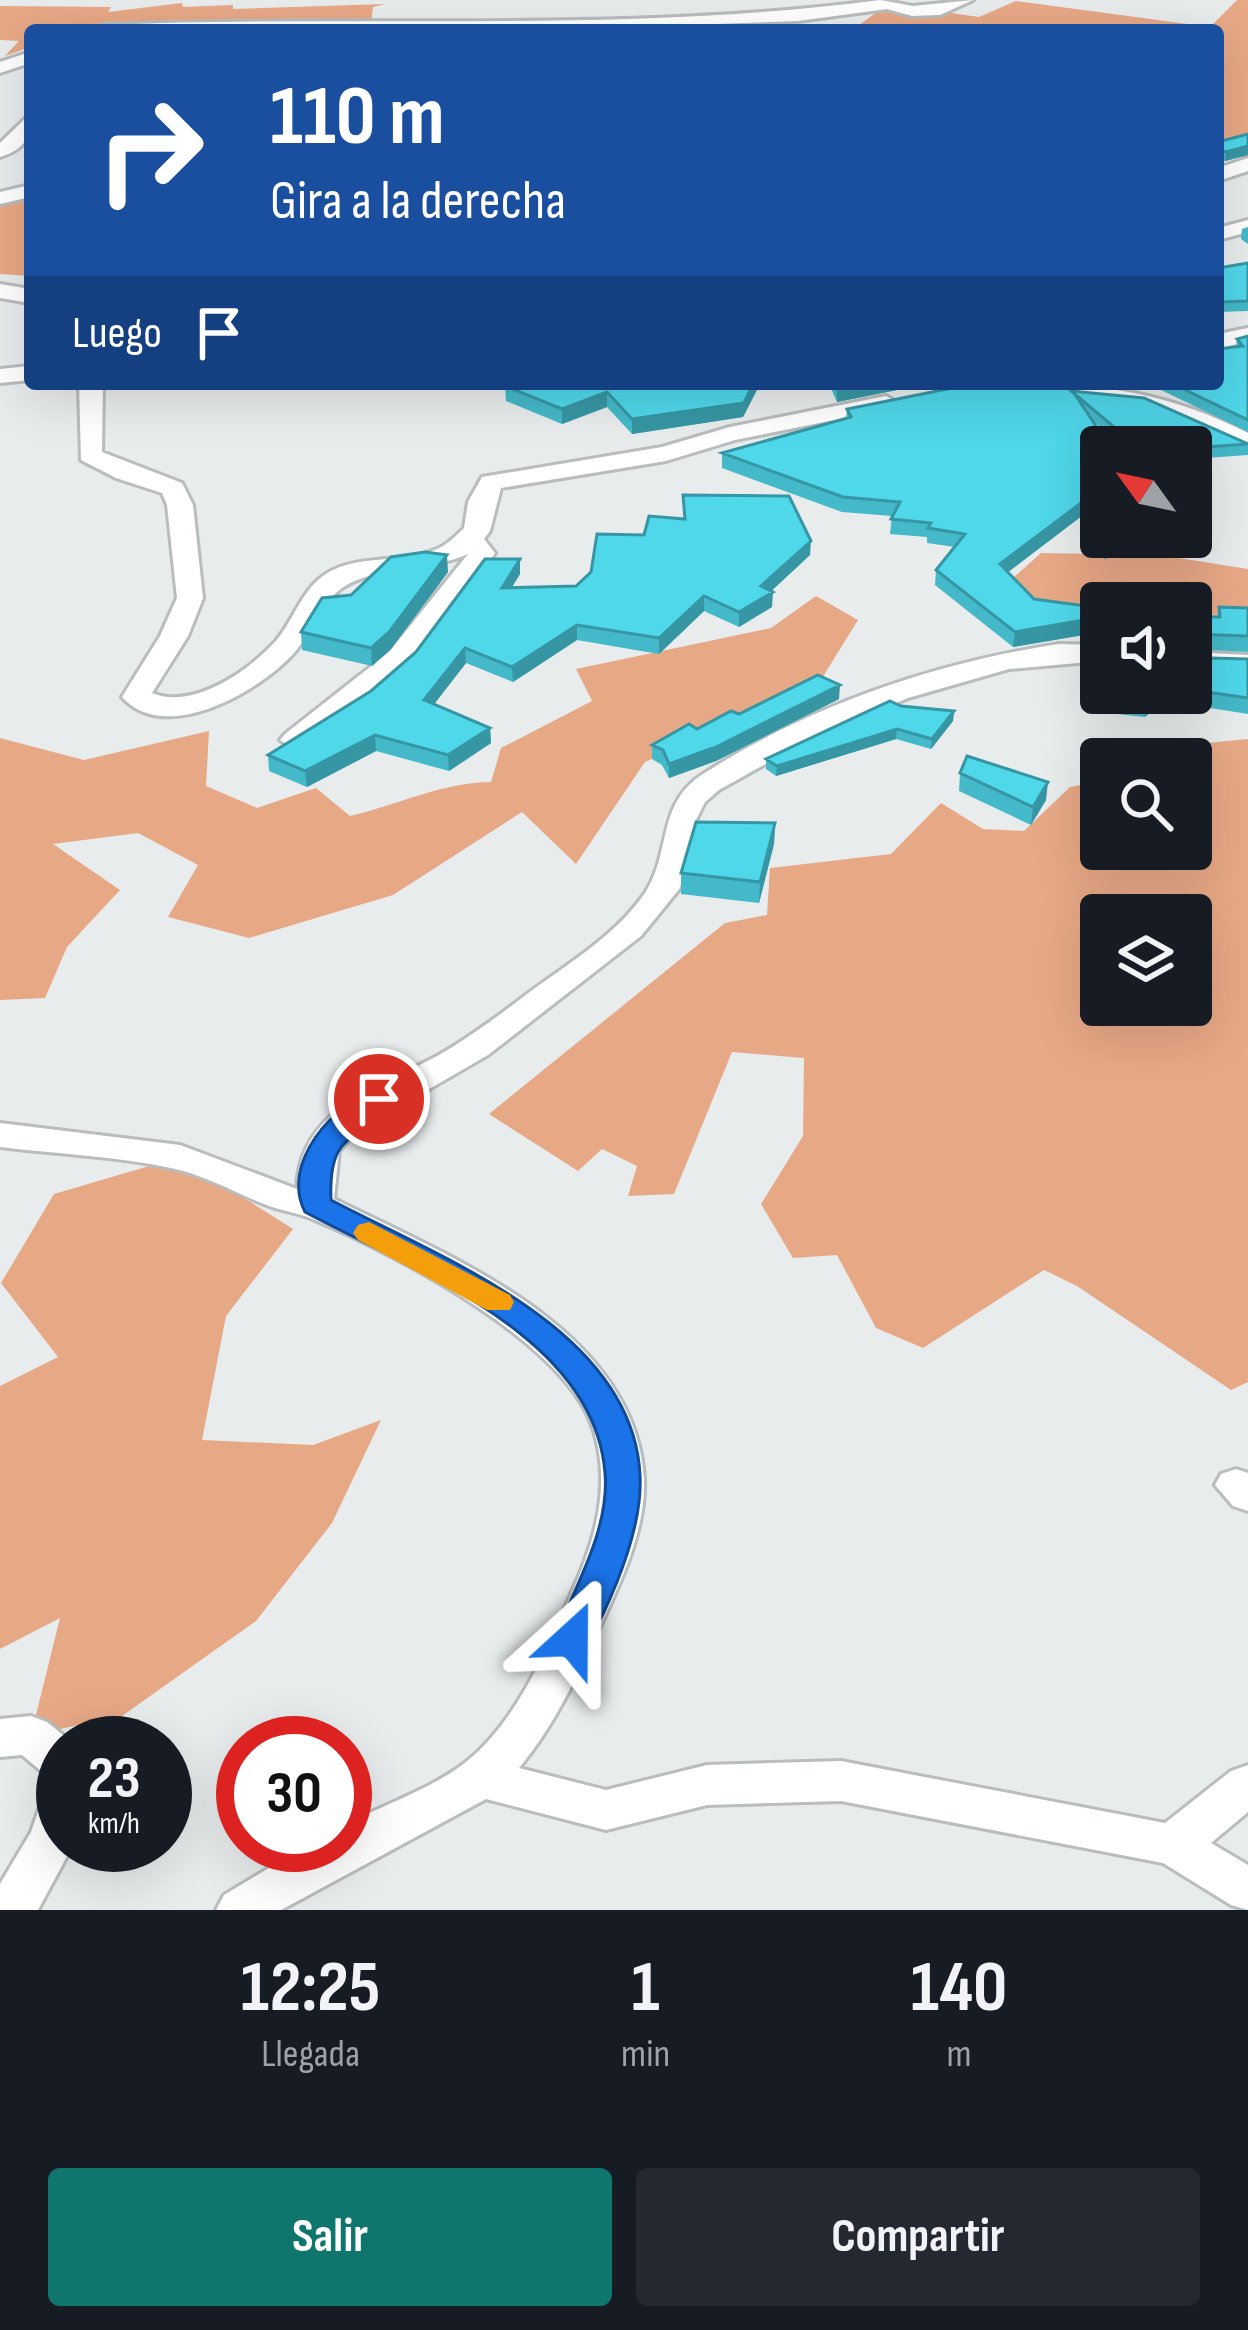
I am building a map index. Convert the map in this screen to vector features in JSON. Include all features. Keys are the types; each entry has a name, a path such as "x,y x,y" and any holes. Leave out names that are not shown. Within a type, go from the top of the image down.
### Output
{"street":[{"path":"568,24 798,16 888,4 912,11 940,10 965,0"},
{"path":"0,151 17,141 24,130"},
{"path":"91,390 90,455 125,473 173,488 179,505 190,598 174,636 136,697 163,708 201,703 247,679 284,648 327,586 351,573 449,554 477,531 491,482 666,454 730,434 917,397"},
{"path":"1107,390 1150,398 1248,443"},
{"path":"269,758 360,697 404,658 482,553 470,538"},
{"path":"316,1205 315,1171 328,1137 379,1099 451,1063 499,1030 643,920 667,883 676,853 677,822 689,798 714,780 868,705 985,666 1080,651"},
{"path":"1212,661 1248,663"},
{"path":"0,1135 180,1156 302,1204 316,1205 520,1314 574,1364 608,1410 623,1474 616,1531 554,1678 480,1778 241,1910"},
{"path":"0,1738 36,1738"},
{"path":"480,1778 607,1810 707,1785 841,1781 1173,1845 1248,1890"},
{"path":"1173,1845 1248,1784"},
{"path":"13,1910 36,1867"}],"shaded area":[{"path":"1237,0 1248,0 1248,157 1224,144 1224,24 1213,24"},
{"path":"1016,1 1188,24 860,24 888,4 979,17"},
{"path":"182,3 183,7 233,5 233,9 386,4 373,7 371,23 24,24 24,49 5,56 19,41 0,40 0,6 111,7 108,12"},
{"path":"24,190 24,276 0,274 0,207"},
{"path":"1041,553 1179,558 1248,569 1248,617 1212,614 1212,582 1080,582 1080,606 988,600"},
{"path":"816,596 858,620 819,683 645,762 576,864 522,812 393,895 249,938 168,917 198,865 138,833 53,844 120,890 67,947 45,998 0,1000 0,738 84,760 209,731 206,786 257,808 316,788 350,816 438,790 491,782 501,748 592,701 576,669 771,628"},
{"path":"1248,739 1248,1382 1231,1390 1077,1286 1044,1270 923,1348 876,1328 837,1255 793,1258 761,1204 803,1136 804,1058 732,1052 674,1194 628,1196 637,1166 602,1149 578,1171 489,1114 725,923 767,915 770,868 891,854 941,803 983,829 1024,831 1070,787 1080,785 1080,870 1212,870 1212,743"},
{"path":"180,1157 293,1229 226,1316 202,1440 313,1445 381,1420 332,1523 256,1621 122,1716 36,1716 36,1734 31,1735 60,1618 0,1649 0,1386 58,1357 1,1283 54,1194"}],"building":[{"path":"1248,134 1248,146 1226,152 1224,140"},
{"path":"1248,263 1248,301 1224,302 1224,267"},
{"path":"1248,336 1248,420 1186,390 1224,390 1224,348 1243,346 1237,339"},
{"path":"515,390 750,390 744,403 632,419 607,392 562,409"},
{"path":"942,390 1072,390 1096,426 1080,426 1080,504 1000,564 1034,599 1080,605 1080,621 1015,632 936,570 965,534 928,528 931,523 891,519 900,502 843,497 722,453 851,417 847,409"},
{"path":"1071,391 1144,398 1207,426 1113,426"},
{"path":"1212,428 1248,444 1212,447"},
{"path":"683,495 789,496 811,541 761,586 773,592 739,612 704,596 659,638 577,625 512,667 465,648 424,700 490,728 448,755 375,735 305,771 268,755 371,691 416,652 485,559 520,559 502,588 576,586 591,572 597,534 644,535 649,516 685,519"},
{"path":"425,552 447,555 390,631 371,648 301,632 322,598 351,595 391,557"},
{"path":"1219,607 1248,608 1248,636 1212,635 1212,617 1220,617"},
{"path":"1212,658 1248,659 1248,698 1212,693"},
{"path":"818,675 840,685 716,747 669,764 663,750 652,745 689,724 697,729 731,711 739,714"},
{"path":"890,701 954,711 932,739 897,729 777,766 766,759"},
{"path":"967,756 1048,782 1033,807 960,773"},
{"path":"696,822 775,823 760,882 681,873"}],"slow traffic":[{"path":"369,1233 498,1302"}],"route":[{"path":"379,1099 328,1137 315,1171 316,1205 520,1314 574,1364 608,1410 623,1474 616,1531 572,1639"}]}
